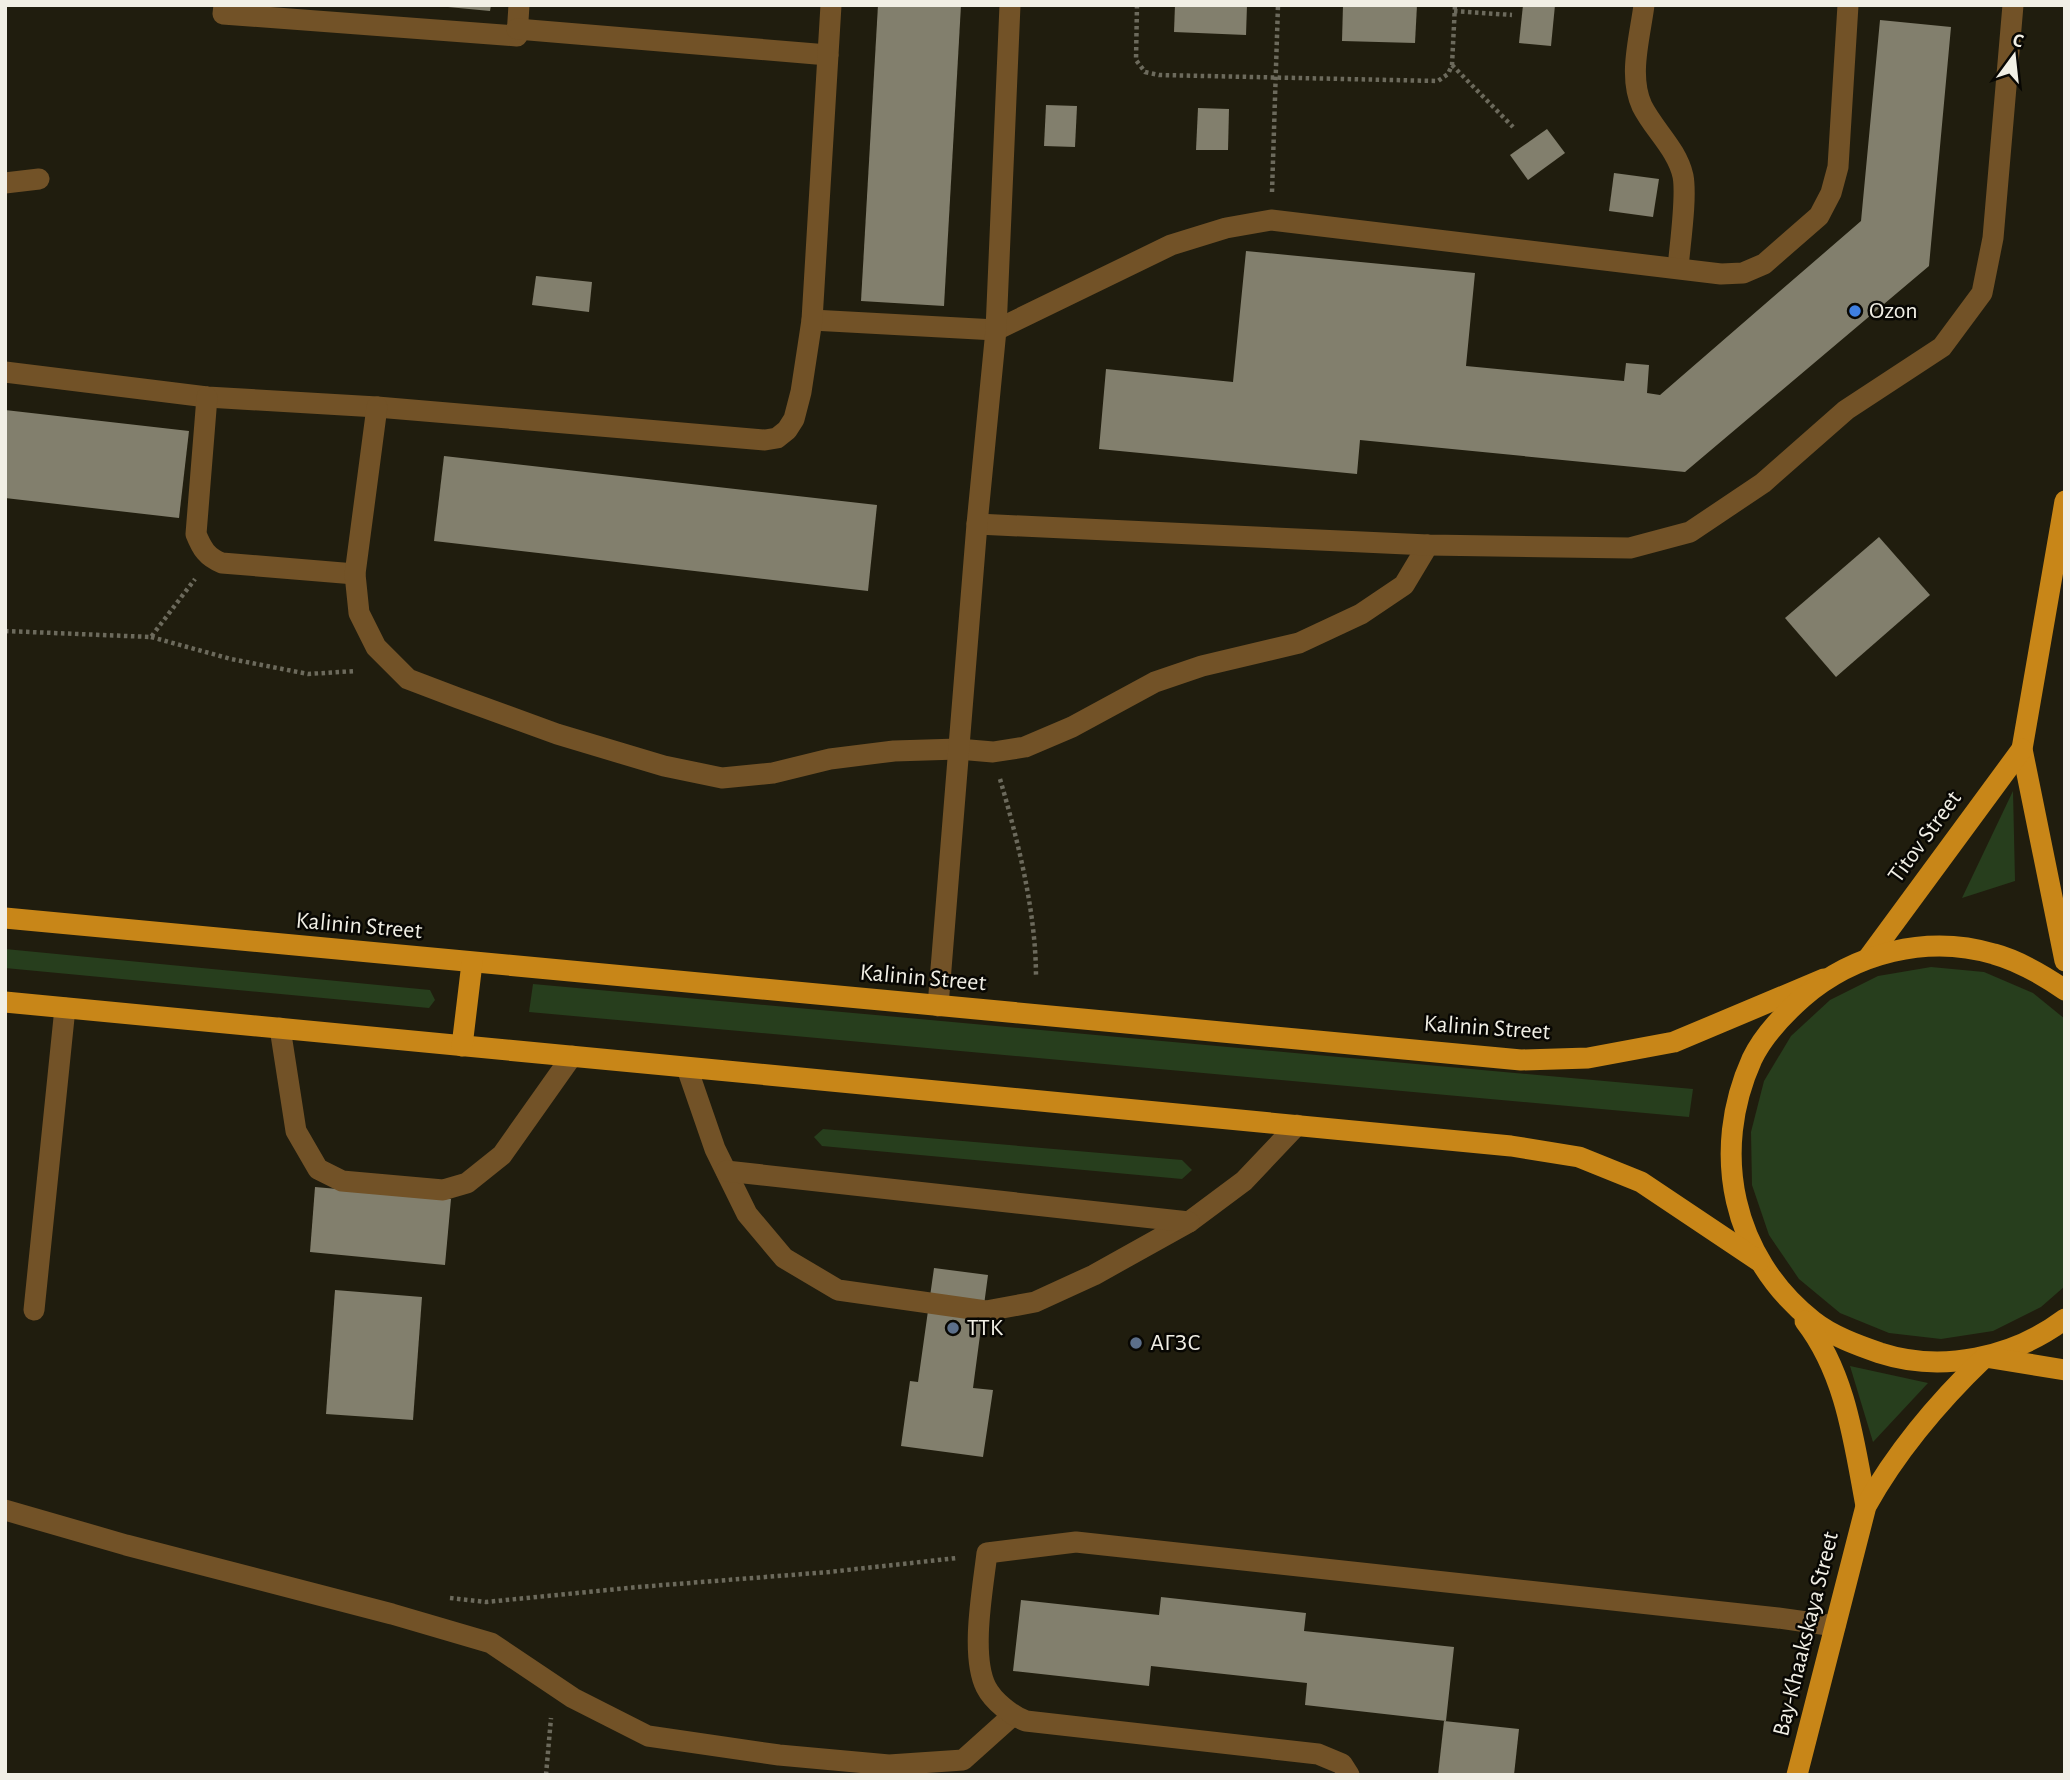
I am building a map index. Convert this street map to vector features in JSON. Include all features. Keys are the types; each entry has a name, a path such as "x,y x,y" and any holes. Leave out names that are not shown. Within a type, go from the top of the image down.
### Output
{"main road":[{"name":"Titov Street","path":"2065,501 2022,748 2065,961"},
{"name":"Titov Street","path":"1869,957 2022,748"},
{"name":"Kalinin Street","path":"5,918 1521,1060 1588,1058 1674,1042 1824,979"},
{"path":"2065,990 2030,968 1994,953 1956,946 1918,946 1869,957 1824,979 1784,1014 1753,1057 1735,1107 1730,1160 1738,1212 1759,1261 1781,1291 1814,1322 1853,1344 1896,1358 1940,1362 1985,1357 2012,1349 2065,1319"},
{"path":"463,1046 471,963"},
{"path":"5,1002 1511,1146 1579,1157 1642,1182 1759,1261"},
{"name":"Bay-Khaakskaya Street","path":"1781,1291 1819,1339 1840,1385 1852,1427 1866,1506"},
{"path":"1985,1357 2065,1370"},
{"name":"Bay-Khaakskaya Street","path":"1797,1775 1866,1506 1885,1471 1919,1426 1952,1388 1985,1357"}],"lane":[{"path":"224,5 223,13 516,36 519,5"},
{"path":"5,372 208,397 377,407 751,439 777,438 787,430 794,419 812,320 831,5"},
{"path":"938,1006 977,524 996,330 1010,5"},
{"path":"1644,5 1635,79 1643,108 1668,144 1683,177 1678,268"},
{"path":"812,320 996,330 1171,245 1226,228 1271,220 1721,274 1743,273 1764,264 1819,216 1831,193 1838,167 1849,5"},
{"path":"977,524 1428,545 1630,548 1690,532 1763,483 1846,410 1942,347 1982,293 1993,238 2013,5"},
{"path":"517,29 828,55"},
{"path":"5,183 40,179"},
{"path":"208,397 196,534 201,547 210,558 222,563 355,574"},
{"path":"377,407 355,574 359,613 376,647 408,679 556,734 664,766 722,778 773,773 830,759 894,751 958,749 993,752 1025,747 1072,727 1155,682 1202,666 1298,643 1361,614 1404,585 1428,545"},
{"path":"34,1310 65,1008"},
{"path":"280,1028 296,1131 318,1169 342,1181 443,1190 467,1183 502,1155 572,1056"},
{"path":"687,1068 715,1149 747,1214 784,1258 838,1290 986,1311 1035,1302 1094,1275 1189,1222 1244,1181 1297,1125"},
{"path":"726,1171 1189,1222"},
{"path":"5,1510 491,1643 573,1698 648,1736 779,1755 889,1765 963,1760 1012,1716"},
{"path":"1349,1775 1342,1764 1318,1754 1026,1721 1012,1716 986,1688 978,1652 987,1553 1076,1542 1835,1626"}],"path":[{"path":"1137,5 1136,60 1144,72 1159,75 1438,81 1448,74 1452,65 1455,8 1512,15"},
{"path":"1271,220 1279,5"},
{"path":"1452,65 1513,127"},
{"path":"151,638 210,558"},
{"path":"5,631 151,638 232,659 308,674 397,668"},
{"path":"993,752 1013,825 1025,884 1036,977"},
{"path":"445,1597 486,1602 943,1561 987,1553"},
{"path":"546,1775 555,1686"}],"green space":[{"path":"2013,791 2015,881 1962,898"},
{"path":"5,949 430,990 435,1000 429,1008 5,968"},
{"path":"1931,967 1984,972 2033,993 2065,1019 2065,1286 2041,1307 1993,1331 1941,1339 1889,1333 1840,1313 1799,1279 1769,1235 1752,1185 1751,1132 1764,1081 1791,1036 1830,1000 1878,976"},
{"path":"533,984 1693,1089 1689,1117 529,1012"},
{"path":"823,1129 1182,1160 1192,1170 1182,1179 822,1146 814,1137"},
{"path":"1850,1366 1928,1383 1873,1442"}],"building":[{"path":"448,5 491,5 490,11"},
{"path":"878,5 961,5 944,306 861,301"},
{"path":"1175,5 1247,5 1246,35 1174,32"},
{"path":"1343,5 1417,5 1415,43 1342,41"},
{"path":"1523,5 1555,5 1551,46 1519,43"},
{"path":"1880,20 1951,27 1929,266 1685,472 1360,440 1357,474 1099,449 1106,369 1233,382 1246,251 1475,273 1466,366 1624,381 1626,363 1649,365 1647,393 1660,395 1861,221"},
{"path":"1046,105 1077,106 1075,147 1044,146"},
{"path":"1198,108 1229,109 1228,150 1196,150"},
{"path":"1547,129 1565,153 1528,180 1510,155"},
{"path":"1614,173 1659,179 1653,217 1609,211"},
{"path":"536,276 592,282 589,312 532,305"},
{"path":"5,410 189,431 179,518 5,498"},
{"path":"444,456 877,505 868,591 434,541"},
{"path":"1879,537 1930,595 1836,677 1785,618"},
{"path":"315,1187 451,1199 445,1265 310,1252"},
{"name":"ТТК","path":"934,1268 988,1275 973,1388 993,1390 983,1457 901,1446 910,1381 918,1382"},
{"path":"335,1290 422,1297 413,1420 326,1414"},
{"path":"1161,1597 1306,1613 1304,1631 1454,1647 1446,1721 1305,1705 1307,1683 1151,1666 1149,1686 1013,1671 1021,1600 1159,1615"},
{"path":"1444,1721 1519,1729 1514,1775 1438,1775"}],"place":[{"name":"Ozon","path":"1855,311"},
{"name":"ТТК","path":"953,1328"},
{"name":"АГЗС","path":"1136,1343"}]}
